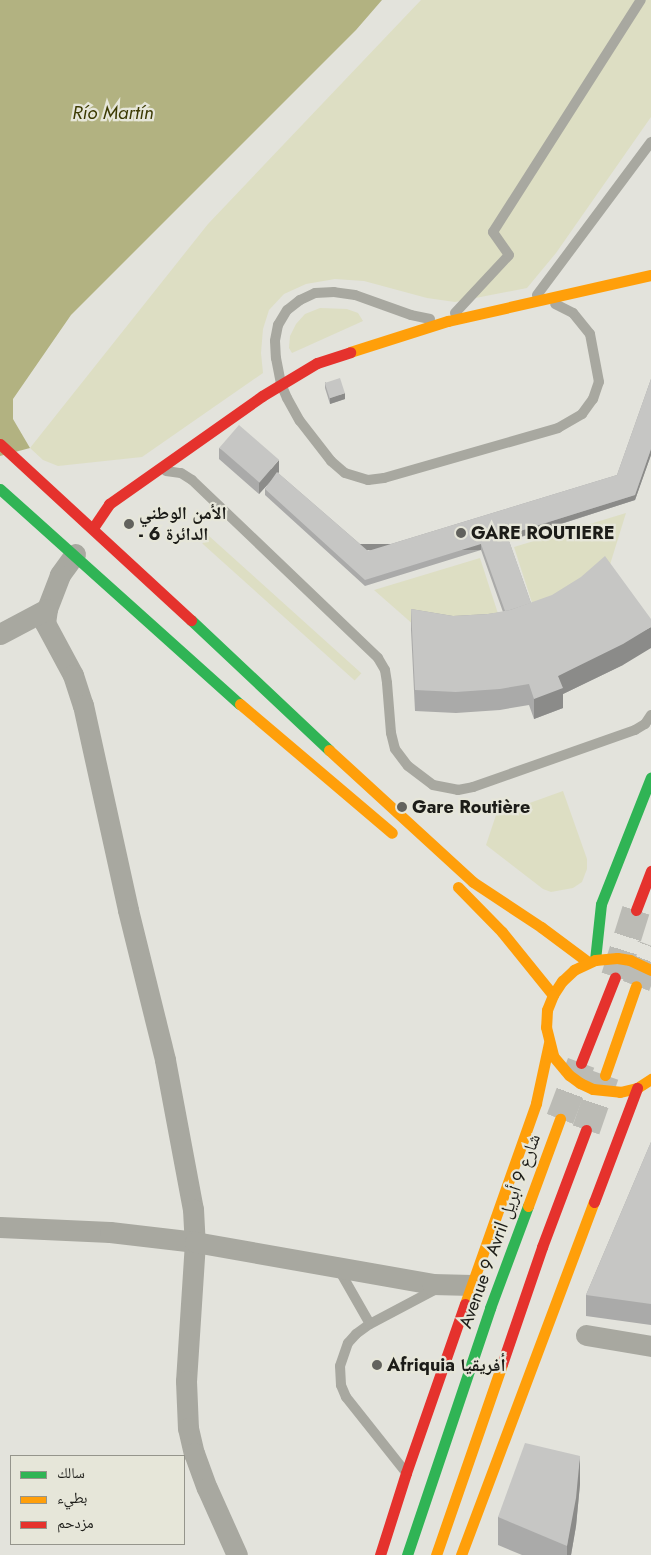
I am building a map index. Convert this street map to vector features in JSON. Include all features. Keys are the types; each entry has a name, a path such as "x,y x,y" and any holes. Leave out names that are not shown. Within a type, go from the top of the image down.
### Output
{"main road":[{"path":"93,528 110,504 281,384 317,363 448,321 651,275"},
{"path":"0,444 93,528 397,814 473,882 591,961"},
{"path":"0,489 75,554 252,715 403,842"},
{"path":"591,961 601,904 651,777"},
{"path":"636,910 651,871"},
{"path":"448,878 502,932 553,995"},
{"path":"646,1085 606,1092 580,1083 559,1065 549,1044 546,1027 547,1010 553,995 562,981 574,970 591,961 617,958 630,960 651,970"},
{"path":"581,1063 615,977"},
{"path":"605,1075 636,986"},
{"path":"380,1555 406,1473 536,1104 549,1044"},
{"path":"461,1555 646,1085"},
{"name":"Avenue 9 Avril شارع 9 أبريل","path":"407,1555 490,1308 560,1119"},
{"path":"436,1555 542,1247 586,1130"}],"street":[{"path":"75,554 60,575 46,609 45,624 73,675 87,720 128,910 166,1060 192,1200 195,1242 186,1381 188,1428 194,1454 207,1488 237,1555"},
{"path":"0,634 46,609"},
{"path":"0,1227 110,1232 195,1242 443,1286 472,1285"},
{"path":"586,1335 651,1346"}],"lane":[{"path":"532,302 548,302 565,308 580,319 590,334 598,372 596,391 588,408 582,414 558,428 384,478 368,480 352,476 331,461 300,421 281,384 275,341 278,325 287,310 300,300 315,293 334,292 355,295 411,316 448,321 509,255 493,232 641,0"},
{"path":"532,302 651,142"},
{"path":"154,474 169,470 181,473 192,480 369,647 385,670 391,733 395,749 408,766 433,785 458,790 473,787 635,730 645,724 651,715"},
{"path":"337,1268 370,1324"},
{"path":"406,1473 346,1398 341,1385 340,1366 348,1343 370,1324 443,1286"}],"shaded area":[{"path":"421,0 651,0 651,117 556,253 527,288 455,302 427,298 364,281 335,279 306,284 284,294 269,310 263,329 261,353 263,373 142,457 58,466 43,460 30,448 208,224"},
{"path":"320,308 347,309 358,313 363,321 292,353 289,348 290,336 296,324 305,314"},
{"path":"626,513 608,571 536,615 514,547"},
{"path":"209,536 361,673 355,681 202,543"},
{"path":"480,558 502,626 415,626 374,590"},
{"path":"563,791 587,859 587,869 582,882 573,888 551,892 543,889 486,845 496,815"}],"water":[{"name":"Río Martín","path":"0,0 382,0 356,30 71,315 13,399 13,419 30,448 0,456"}],"building":[{"path":"340,378 345,393 330,398 325,383"},
{"path":"651,379 651,449 635,495 507,535 531,603 510,610 505,611 481,544 365,580 265,489 277,472 368,551 617,475"},
{"path":"239,425 279,460 259,482 219,448"},
{"path":"605,556 651,619 651,627 623,644 558,676 563,688 534,699 529,684 500,689 456,692 415,690 411,609 453,616 488,614 510,610 552,595 581,577"},
{"path":"651,1142 651,1304 586,1295"},
{"path":"525,1443 580,1456 576,1498 567,1546 498,1517"}],"tunnel":[{"path":"615,977 636,910"},
{"path":"636,986 651,946"},
{"path":"560,1119 581,1063"},
{"path":"586,1130 605,1075"}],"traffic: fast":[{"path":"0,489 240,704"},
{"path":"191,620 329,750"},
{"path":"595,960 601,904 651,777"},
{"path":"407,1555 490,1308 528,1206"}],"traffic: slow":[{"path":"350,352 448,321 651,275"},
{"path":"240,704 392,833"},
{"path":"329,750 473,882 541,927 588,962"},
{"path":"458,887 502,932 553,995"},
{"path":"651,970 630,960 617,958 595,960 574,970 562,981 553,995 547,1010 546,1027 553,1056 569,1075 580,1083 593,1089 620,1092 637,1088 651,1079"},
{"path":"605,1075 636,986"},
{"path":"465,1304 536,1103 549,1043"},
{"path":"528,1206 560,1119"},
{"path":"461,1555 594,1202"},
{"path":"436,1555 502,1364"}],"traffic: jam":[{"path":"93,528 109,504 262,396 317,363 350,352"},
{"path":"0,444 191,620"},
{"path":"636,910 651,871"},
{"path":"581,1063 615,977"},
{"path":"594,1202 637,1088"},
{"path":"502,1364 542,1247 586,1130"},
{"path":"380,1555 406,1473 465,1304"}],"place":[{"name":"الأمن الوطني - الدائرة 6","path":"129,524"},
{"name":"GARE ROUTIERE","path":"461,533"},
{"name":"Gare Routière","path":"402,807"},
{"name":"Afriquia أفريقيا","path":"377,1365"}]}
